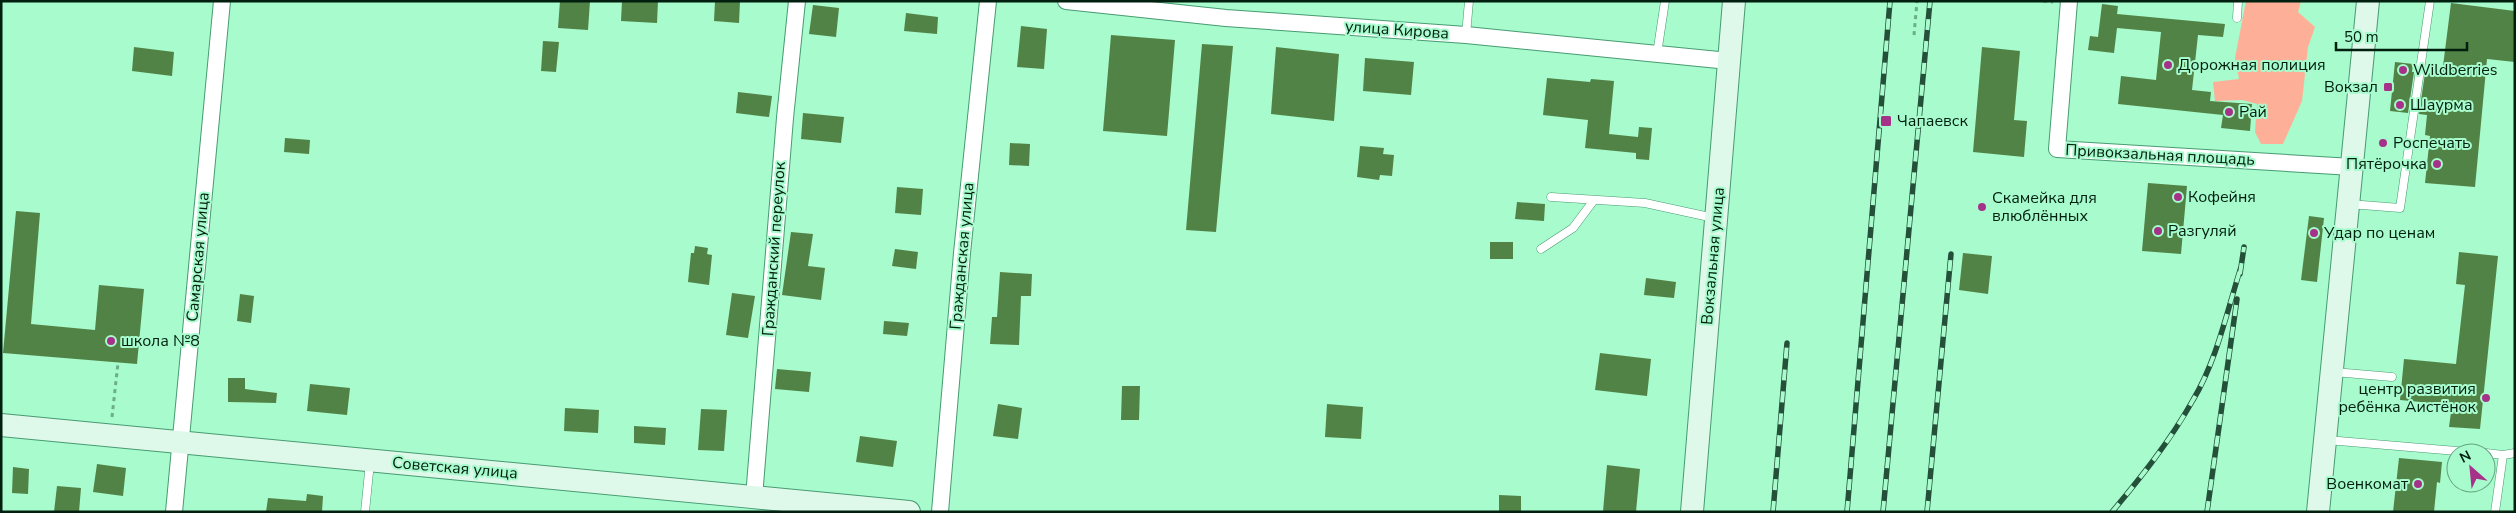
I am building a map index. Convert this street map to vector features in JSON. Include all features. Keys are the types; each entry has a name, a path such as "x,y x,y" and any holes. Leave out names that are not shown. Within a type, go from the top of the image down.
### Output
{"street":[{"name":"Самарская улица","path":"174,512 182,443 222,1"},
{"name":"Гражданский переулок","path":"754,497 785,118 797,1"},
{"name":"Гражданская улица","path":"940,512 962,253 988,1"},
{"name":"улица Кирова","path":"1066,1 1226,18 1466,35 1728,61"},
{"name":"Вокзальная улица","path":"1692,512 1734,1"},
{"name":"Привокзальная площадь","path":"2069,1 2057,149 2352,167"},
{"path":"2318,512 2368,1"},
{"name":"Советская улица","path":"1,425 909,512"}],"lane":[{"path":"1466,35 1469,1"},
{"path":"1657,54 1665,1"},
{"path":"2237,18 2238,1"},
{"path":"2348,204 2400,208 2430,1"},
{"path":"1552,197 1645,203 1716,219"},
{"path":"1541,249 1573,228 1594,200"},
{"path":"2332,372 2392,377"},
{"path":"2325,440 2446,450"},
{"path":"2496,455 2515,453"},
{"path":"2495,512 2503,455"},
{"path":"365,512 370,460"}],"path":[{"path":"1914,35 1917,1"},
{"path":"2043,1 2050,2"},
{"path":"111,435 118,363"}],"shaded area":[{"path":"2246,1 2301,1 2298,12 2315,27 2308,47 2302,101 2283,144 2261,144 2255,132 2257,104 2242,100 2215,101 2213,82 2239,79 2235,58"}],"building":[{"path":"560,1 590,1 588,30 558,28"},
{"path":"622,1 658,1 657,23 621,21"},
{"path":"715,1 740,1 739,23 714,21"},
{"path":"2451,3 2515,11 2515,62 2487,59 2475,187 2425,183 2430,136 2425,135 2427,115 2419,114 2425,73 2442,74"},
{"path":"2102,4 2118,6 2117,14 2225,24 2223,37 2198,35 2192,90 2211,92 2210,101 2252,104 2250,131 2221,128 2223,115 2118,104 2121,76 2156,80 2161,32 2117,28 2114,53 2088,50 2090,36 2098,37"},
{"path":"813,5 839,8 836,37 809,34"},
{"path":"906,13 938,17 937,34 904,31"},
{"path":"1021,26 1047,29 1044,69 1017,67"},
{"path":"1111,35 1175,40 1167,136 1103,131"},
{"path":"543,41 559,42 556,72 541,71"},
{"path":"1202,44 1233,46 1216,232 1186,230"},
{"path":"134,47 174,52 172,76 132,71"},
{"path":"1276,47 1339,54 1334,121 1271,114"},
{"name":"Чапаевск","path":"1982,47 2020,51 2014,120 2027,121 2024,157 1973,152"},
{"path":"1365,58 1414,62 1411,95 1363,91"},
{"path":"2395,62 2413,64 2412,72 2414,72 2408,113 2390,111"},
{"path":"1547,78 1590,82 1591,79 1614,81 1609,134 1638,137 1639,127 1652,128 1649,160 1636,159 1636,153 1585,148 1588,120 1543,115"},
{"path":"738,92 772,96 769,117 736,113"},
{"path":"803,113 844,117 841,143 801,139"},
{"path":"285,138 310,140 309,154 284,152"},
{"path":"1010,143 1030,144 1029,166 1009,165"},
{"path":"1360,146 1384,148 1383,154 1394,155 1392,176 1380,175 1379,180 1357,177"},
{"path":"2148,183 2187,186 2181,254 2142,251"},
{"path":"897,187 923,189 921,215 895,213"},
{"path":"1517,202 1545,204 1544,221 1515,219"},
{"path":"16,211 40,213 31,324 95,330 99,285 144,289 137,364 3,353"},
{"path":"2309,216 2324,218 2317,282 2301,280"},
{"path":"791,232 813,234 808,266 825,268 821,300 782,295"},
{"path":"1490,242 1513,242 1513,259 1490,259"},
{"path":"695,246 708,248 707,254 712,255 709,285 688,282 691,253 694,253"},
{"path":"895,249 918,252 916,269 892,266"},
{"path":"2459,252 2498,256 2480,429 2449,427 2452,405 2400,400 2404,359 2456,364 2465,285 2456,284"},
{"path":"1963,253 1992,256 1988,294 1959,290"},
{"path":"1000,272 1032,274 1031,296 1021,296 1019,345 990,344 992,317 997,317"},
{"path":"1646,278 1676,282 1674,298 1644,295"},
{"path":"732,293 755,296 748,338 726,335"},
{"path":"240,294 254,296 251,323 237,321"},
{"path":"884,321 909,323 907,336 883,334"},
{"path":"1600,353 1651,359 1647,396 1595,390"},
{"path":"777,369 811,372 809,392 775,389"},
{"path":"228,378 245,378 245,389 277,393 276,403 228,402"},
{"path":"310,384 350,388 347,415 307,411"},
{"path":"1122,386 1140,386 1139,420 1121,420"},
{"path":"998,404 1022,408 1018,439 993,436"},
{"path":"1327,404 1363,407 1361,439 1325,437"},
{"path":"565,408 599,410 598,433 564,431"},
{"path":"701,409 727,410 724,451 698,450"},
{"path":"634,426 666,428 665,445 634,443"},
{"path":"860,436 897,441 893,467 856,462"},
{"path":"2399,458 2442,462 2440,483 2437,482 2434,512 2393,512"},
{"path":"97,464 126,468 123,496 93,492"},
{"path":"1607,465 1640,469 1636,512 1603,512"},
{"path":"13,467 29,469 28,494 12,493"},
{"path":"57,486 81,488 79,512 54,512"},
{"path":"307,494 323,496 322,512 266,512 268,498 306,501"},
{"path":"1499,495 1521,496 1521,512 1499,512"}],"railway":[{"path":"1847,512 1890,1"},
{"path":"1883,512 1930,1"},
{"path":"2240,274 2244,247"},
{"path":"1927,512 1951,254"},
{"path":"2112,512 2165,444 2201,385 2215,352 2241,267"},
{"path":"2207,512 2237,299"},
{"path":"1773,512 1787,343"}],"place":[{"name":"Дорожная полиция","path":"2168,65"},
{"name":"Wildberries","path":"2403,70"},
{"name":"Вокзал","path":"2388,87"},
{"name":"Шаурма","path":"2400,105"},
{"name":"Рай","path":"2229,112"},
{"name":"Чапаевск","path":"1886,121"},
{"name":"Роспечать","path":"2383,143"},
{"name":"Пятёрочка","path":"2437,164"},
{"name":"Кофейня","path":"2178,197"},
{"name":"Скамейка для влюблённых","path":"1982,207"},
{"name":"Разгуляй","path":"2158,231"},
{"name":"Удар по ценам","path":"2314,233"},
{"name":"школа №8","path":"111,341"},
{"name":"центр развития ребёнка Аистёнок","path":"2486,398"},
{"name":"Военкомат","path":"2418,484"}]}
